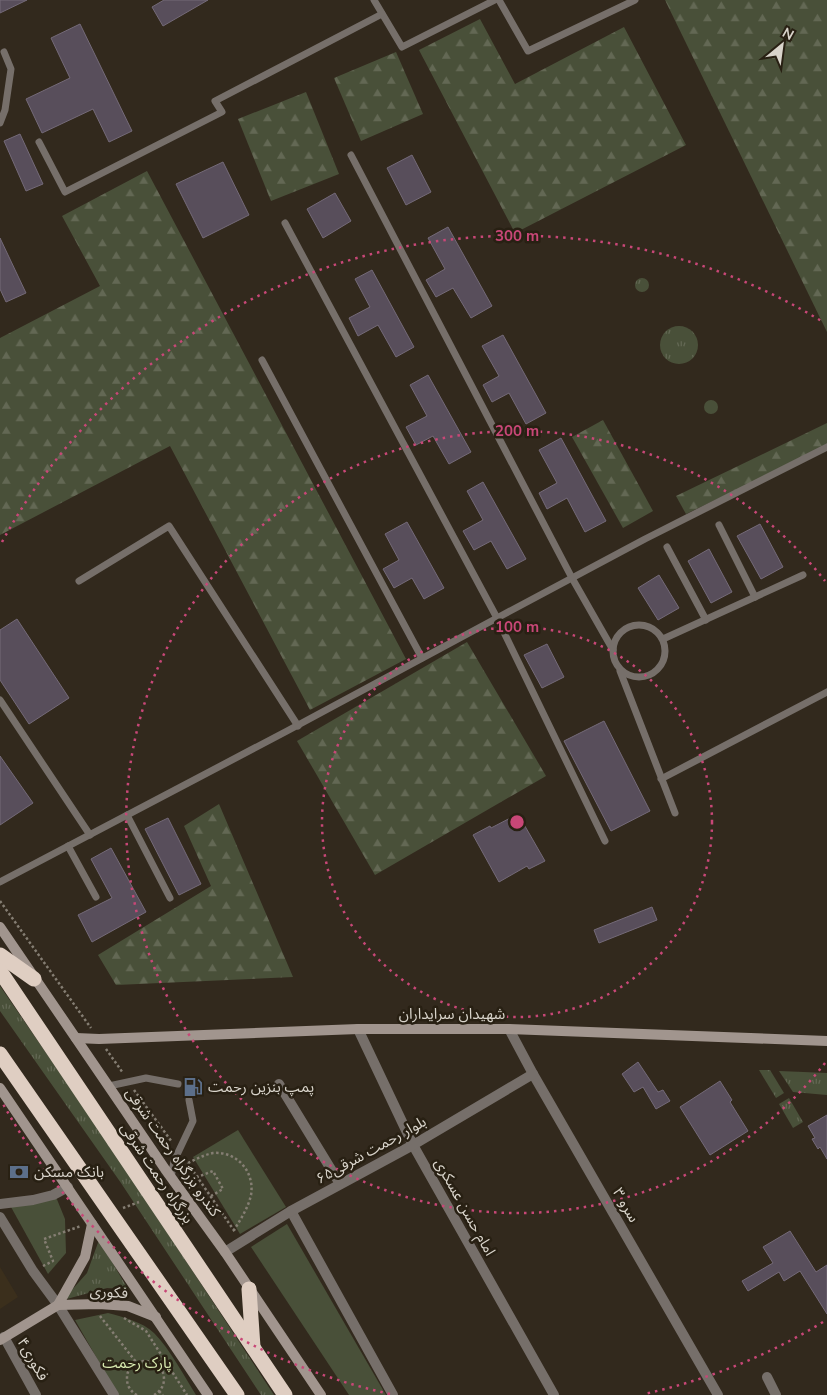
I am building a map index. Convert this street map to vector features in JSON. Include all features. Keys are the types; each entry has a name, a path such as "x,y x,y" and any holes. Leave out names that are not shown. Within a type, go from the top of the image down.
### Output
{"highway":[{"path":"0,955 34,979"},
{"name":"بزرگراه رحمت شرقی","path":"0,971 285,1395"},
{"path":"0,1054 237,1395"},
{"path":"249,1289 253,1348"}],"street":[{"name":"کندرو بزرگراه رحمت شرقی","path":"0,927 171,1178 225,1252 321,1395"},
{"name":"شهیدان سرایداران","path":"76,1038 99,1039 358,1029 509,1029 827,1041"},
{"name":"امام حسن عسکری","path":"358,1029 413,1145 554,1395"},
{"name":"سرو ۳","path":"509,1029 532,1074 718,1395"},
{"name":"بلوار رحمت شرقی۶۵","path":"225,1252 291,1211 413,1145 532,1074"},
{"path":"279,1084 340,1184"},
{"path":"0,1088 208,1395"},
{"path":"0,1204 53,1196 68,1188"},
{"path":"291,1211 393,1395"},
{"path":"0,1217 114,1395"},
{"name":"فکوری","path":"58,1305 85,1256 92,1224"},
{"name":"فکوری","path":"2,1338 58,1305 99,1304 128,1306 156,1317"},
{"name":"فکوری۴","path":"2,1338 36,1395"},
{"path":"767,1377 776,1395"}],"lane":[{"path":"374,0 402,47 495,0"},
{"path":"500,0 528,50 635,0"},
{"path":"39,142 65,192 222,112 215,102 382,14"},
{"path":"0,123 11,70 4,52"},
{"path":"351,155 572,578 613,650 616,663 625,674 638,678 652,675 662,666 665,660 666,646 659,633 654,629 634,625 622,631 617,637 613,650"},
{"path":"285,223 497,618 605,841"},
{"path":"262,360 422,658"},
{"path":"0,882 298,726 645,539 827,447"},
{"path":"718,525 755,597"},
{"path":"79,581 168,526 298,726"},
{"path":"667,548 706,620"},
{"path":"663,639 803,574"},
{"path":"620,669 674,813"},
{"path":"661,779 827,692"},
{"path":"0,700 90,835"},
{"path":"127,815 170,898"},
{"path":"68,846 96,897"},
{"path":"109,1086 146,1078 178,1084"},
{"path":"171,1178 174,1161 193,1121 190,1100"}],"path":[{"path":"0,902 188,1163 242,1242"},
{"path":"188,1163 202,1156 215,1153 231,1155 244,1165 251,1178 251,1194 245,1212 234,1230"},
{"path":"211,1196 223,1189 213,1171"},
{"path":"53,1261 44,1239 65,1232"},
{"path":"107,1316 100,1316 136,1362"},
{"path":"121,1316 146,1331 187,1395"},
{"path":"137,1395 130,1389 127,1377 136,1362 148,1360 154,1362 164,1376 164,1383 154,1395"},
{"path":"159,1391 163,1395"}],"shaded area":[{"path":"0,1267 18,1297 0,1309"}],"green space":[{"path":"665,0 827,0 827,332"},
{"path":"480,19 515,84 624,27 686,145 515,233 419,50"},
{"path":"396,52 423,114 361,141 334,78"},
{"path":"306,92 339,174 271,201 238,119"},
{"path":"147,171 406,659 310,710 170,446 0,535 0,338 100,286 62,216"},
{"path":"639,278 645,278 649,285 645,292 639,292 635,288 635,282"},
{"path":"679,326 692,332 698,345 692,358 679,364 666,358 660,345 666,332"},
{"path":"708,400 714,400 718,407 714,414 708,414 704,410 704,404"},
{"path":"603,420 653,511 623,528 572,437"},
{"path":"827,423 827,446 686,514 676,496"},
{"path":"467,642 546,776 375,875 297,741"},
{"path":"219,804 293,977 116,985 98,955 211,886 184,826"},
{"path":"0,986 117,1156 274,1395 261,1395 121,1183 0,1011"},
{"path":"759,1070 770,1070 784,1093 776,1098"},
{"path":"779,1071 827,1073 827,1095 793,1092"},
{"path":"789,1098 803,1122 793,1128 779,1104"},
{"path":"238,1130 286,1207 240,1234 193,1157"},
{"path":"56,1197 65,1219 66,1253 48,1274 11,1207"},
{"path":"287,1224 386,1395 349,1395 251,1247"},
{"path":"99,1240 128,1289 107,1288 63,1300 87,1273"},
{"name":"پارک رحمت","path":"108,1313 139,1323 154,1333 171,1355 196,1395 118,1395 75,1320"}],"building":[{"path":"0,0 27,0 0,13"},
{"path":"164,0 208,0 163,26 152,7"},
{"path":"80,24 132,131 109,142 93,109 42,133 26,99 70,78 51,38"},
{"path":"20,134 43,184 26,191 4,141"},
{"path":"412,155 431,192 406,205 387,168"},
{"path":"223,162 249,215 203,238 176,184"},
{"path":"335,193 351,221 323,238 307,209"},
{"path":"448,227 492,306 471,318 453,288 436,297 426,280 445,269 428,238"},
{"path":"0,238 26,293 6,302 0,289"},
{"path":"372,270 414,347 396,357 378,325 358,336 349,318 370,307 355,279"},
{"path":"503,335 546,413 526,424 509,393 492,402 483,385 499,376 482,346"},
{"path":"428,375 471,452 449,464 433,436 416,445 406,427 427,416 410,385"},
{"path":"561,438 606,521 585,532 567,498 547,509 539,493 557,483 539,450"},
{"path":"483,482 526,559 507,569 491,541 474,550 463,531 483,520 467,491"},
{"path":"407,522 444,588 424,599 412,578 394,588 383,569 399,560 385,534"},
{"path":"760,524 783,567 761,579 737,536"},
{"path":"709,549 732,592 711,603 688,561"},
{"path":"659,575 679,608 658,620 638,588"},
{"path":"17,619 69,698 29,724 0,680 0,630"},
{"path":"547,644 564,677 542,688 524,655"},
{"path":"604,721 650,811 611,831 564,741"},
{"path":"0,756 33,803 0,825"},
{"path":"518,814 545,861 529,869 527,866 499,882 473,835"},
{"path":"168,818 201,884 179,895 145,829"},
{"path":"111,848 146,912 92,942 78,915 112,898 91,859"},
{"path":"652,907 657,920 599,943 594,930"},
{"path":"638,1062 658,1092 663,1090 670,1101 656,1109 643,1087 634,1092 622,1074"},
{"path":"720,1081 732,1100 730,1102 748,1131 710,1155 680,1107"},
{"path":"827,1115 827,1159 820,1147 818,1149 812,1139 815,1138 808,1126"},
{"path":"790,1231 816,1272 827,1265 827,1314 800,1271 784,1281 779,1272 748,1291 742,1281 773,1263 763,1247"}],"place":[{"name":"پمپ بنزین رحمت","path":"193,1087"},
{"name":"بانک مسکن","path":"19,1172"}]}
